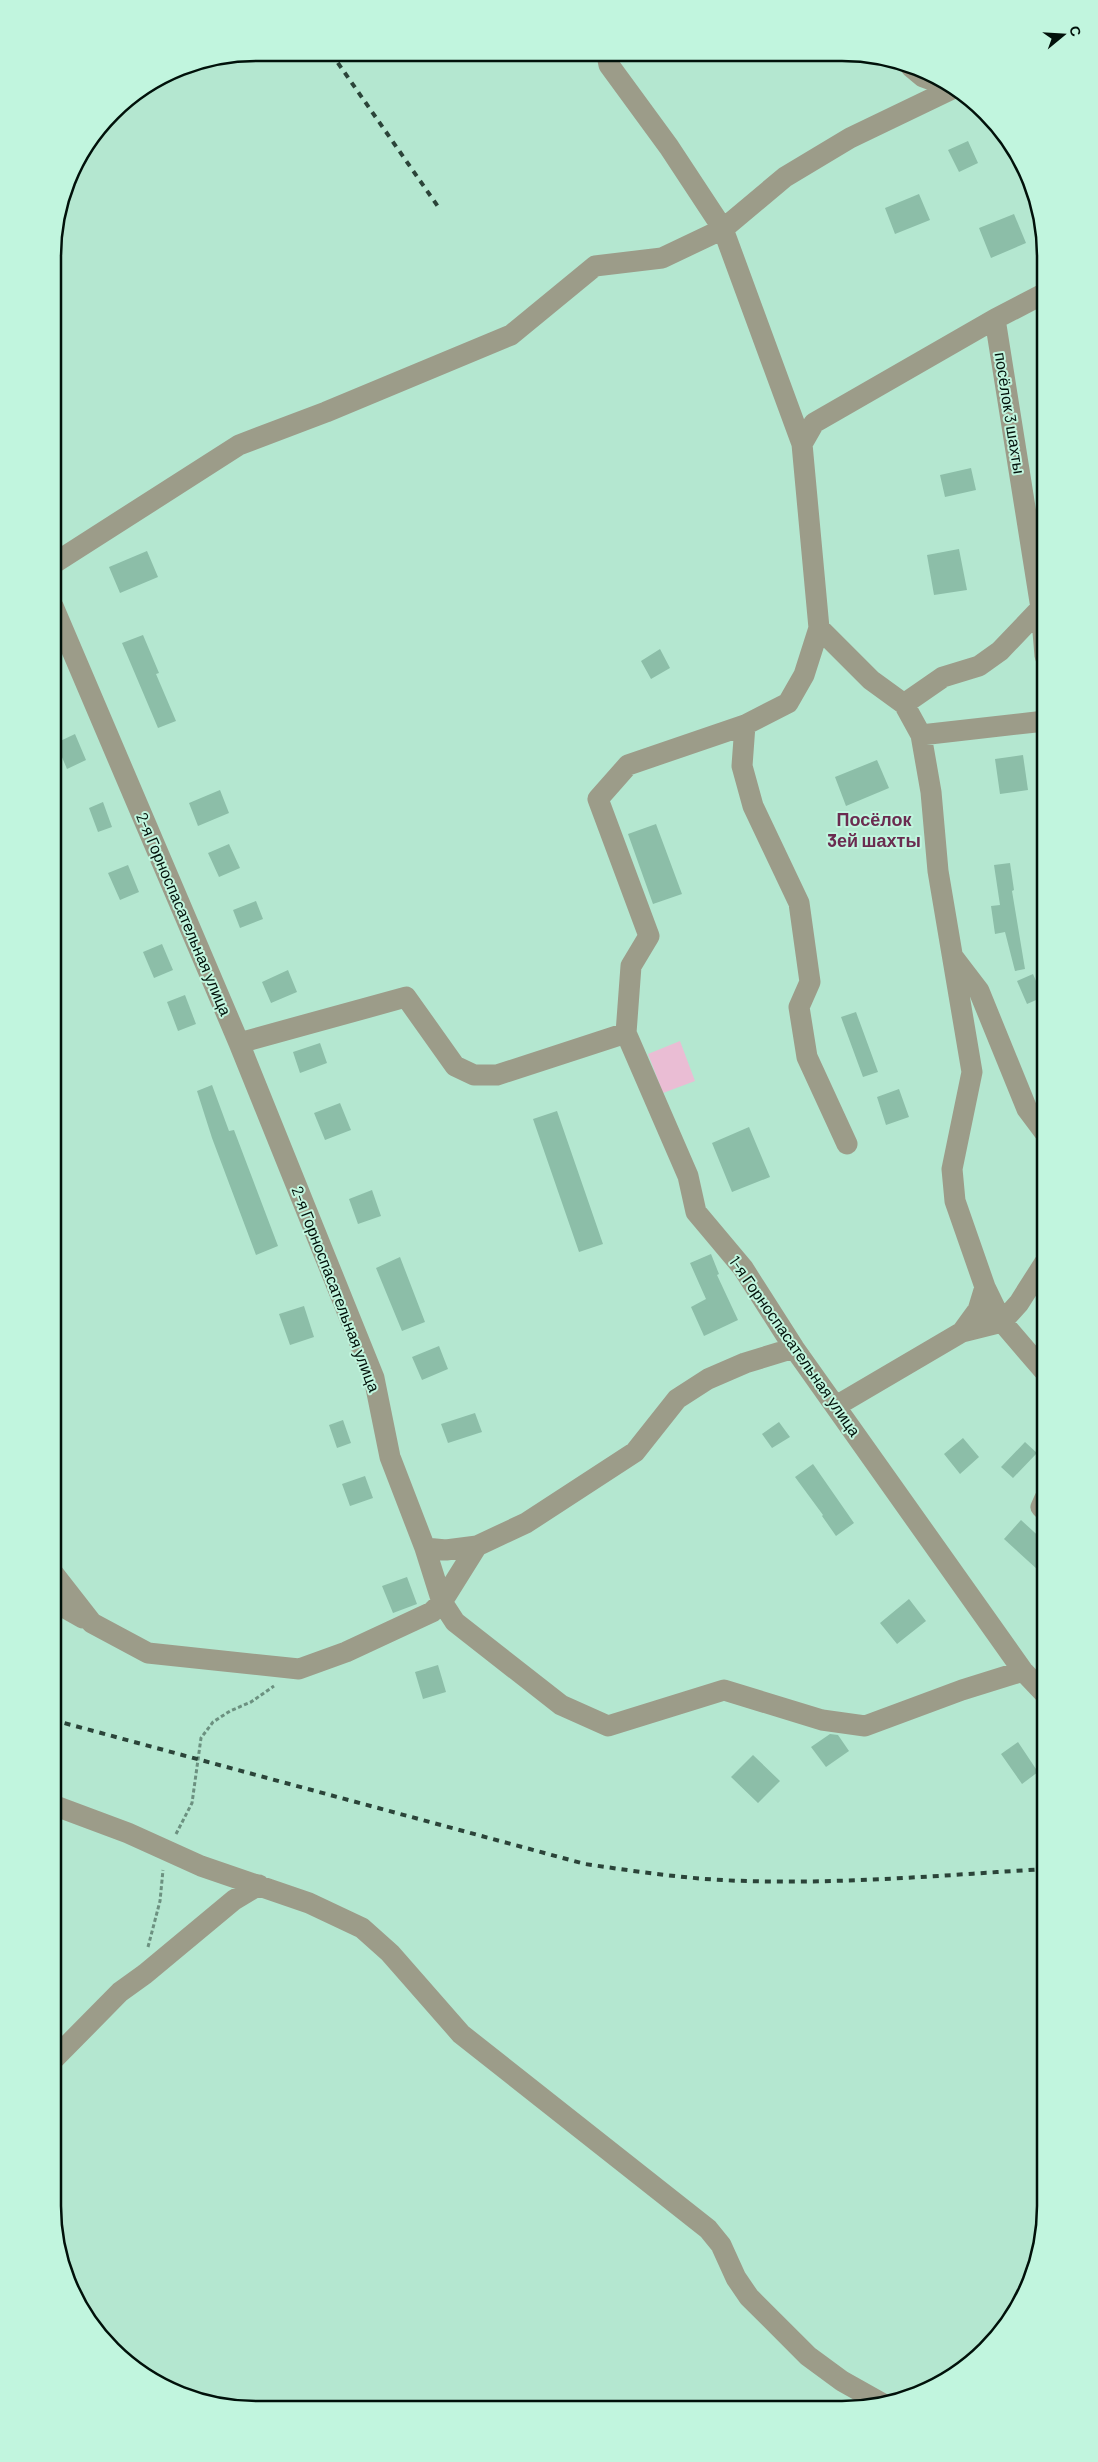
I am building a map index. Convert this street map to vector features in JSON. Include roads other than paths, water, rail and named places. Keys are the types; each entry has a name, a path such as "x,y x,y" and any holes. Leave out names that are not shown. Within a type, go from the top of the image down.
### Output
{"street":[{"path":"608,61 609,65 669,147 723,229 802,444 819,628 804,675 788,703 745,725 742,766 753,806 799,903 810,982 799,1007 807,1057 847,1144"},
{"path":"61,559 239,446 326,412 511,334 596,266 662,258 723,229 785,177 850,138 946,92"},
{"path":"802,444 814,423 995,319 1037,298"},
{"name":"посёлок 3 шахты","path":"995,319 1037,583"},
{"path":"904,704 943,677 979,666 1000,651 1037,612"},
{"name":"2-я Горноспасательная улица","path":"61,625 239,1043 374,1378 390,1457 425,1548 442,1602 455,1622 561,1705 608,1726 724,1690 822,1720 865,1726 962,1690 1024,1671"},
{"path":"819,628 871,680 904,704 921,735 931,792 938,870 972,1072 952,1169 955,1201 985,1287 1002,1322 1037,1363"},
{"path":"921,735 1037,722"},
{"name":"1-я Горноспасательная улица","path":"745,725 628,765 598,800 649,936 631,966 626,1033 688,1176 696,1212 743,1268 794,1348 1024,1671 1037,1685"},
{"path":"951,954 979,991 1027,1109 1037,1122"},
{"path":"239,1043 406,997 455,1066 474,1074 497,1075 626,1033"},
{"path":"836,1406 962,1332 1002,1322 1019,1303 1037,1275"},
{"path":"962,1332 978,1310 985,1287"},
{"path":"425,1548 446,1550 477,1546 526,1523 635,1452 677,1399 708,1379 745,1363 794,1348"},
{"path":"61,1606 148,1653 299,1669 346,1652 432,1612 442,1602 477,1546"},
{"path":"61,1583 92,1623"},
{"path":"61,1808 169,1851 200,1866 259,1884 310,1903 362,1928 390,1953 461,2034 708,2229 722,2245 736,2278 749,2297 808,2356 842,2381 873,2398"},
{"path":"61,2051 120,1992 145,1974 234,1900 259,1884"}],"railway":[{"path":"337,61 439,208"},
{"path":"61,1722 585,1864 687,1877 785,1882 896,1878 1037,1869"}],"district":[{"name":"Посёлок 3ей шахты","path":"874,830"}]}
